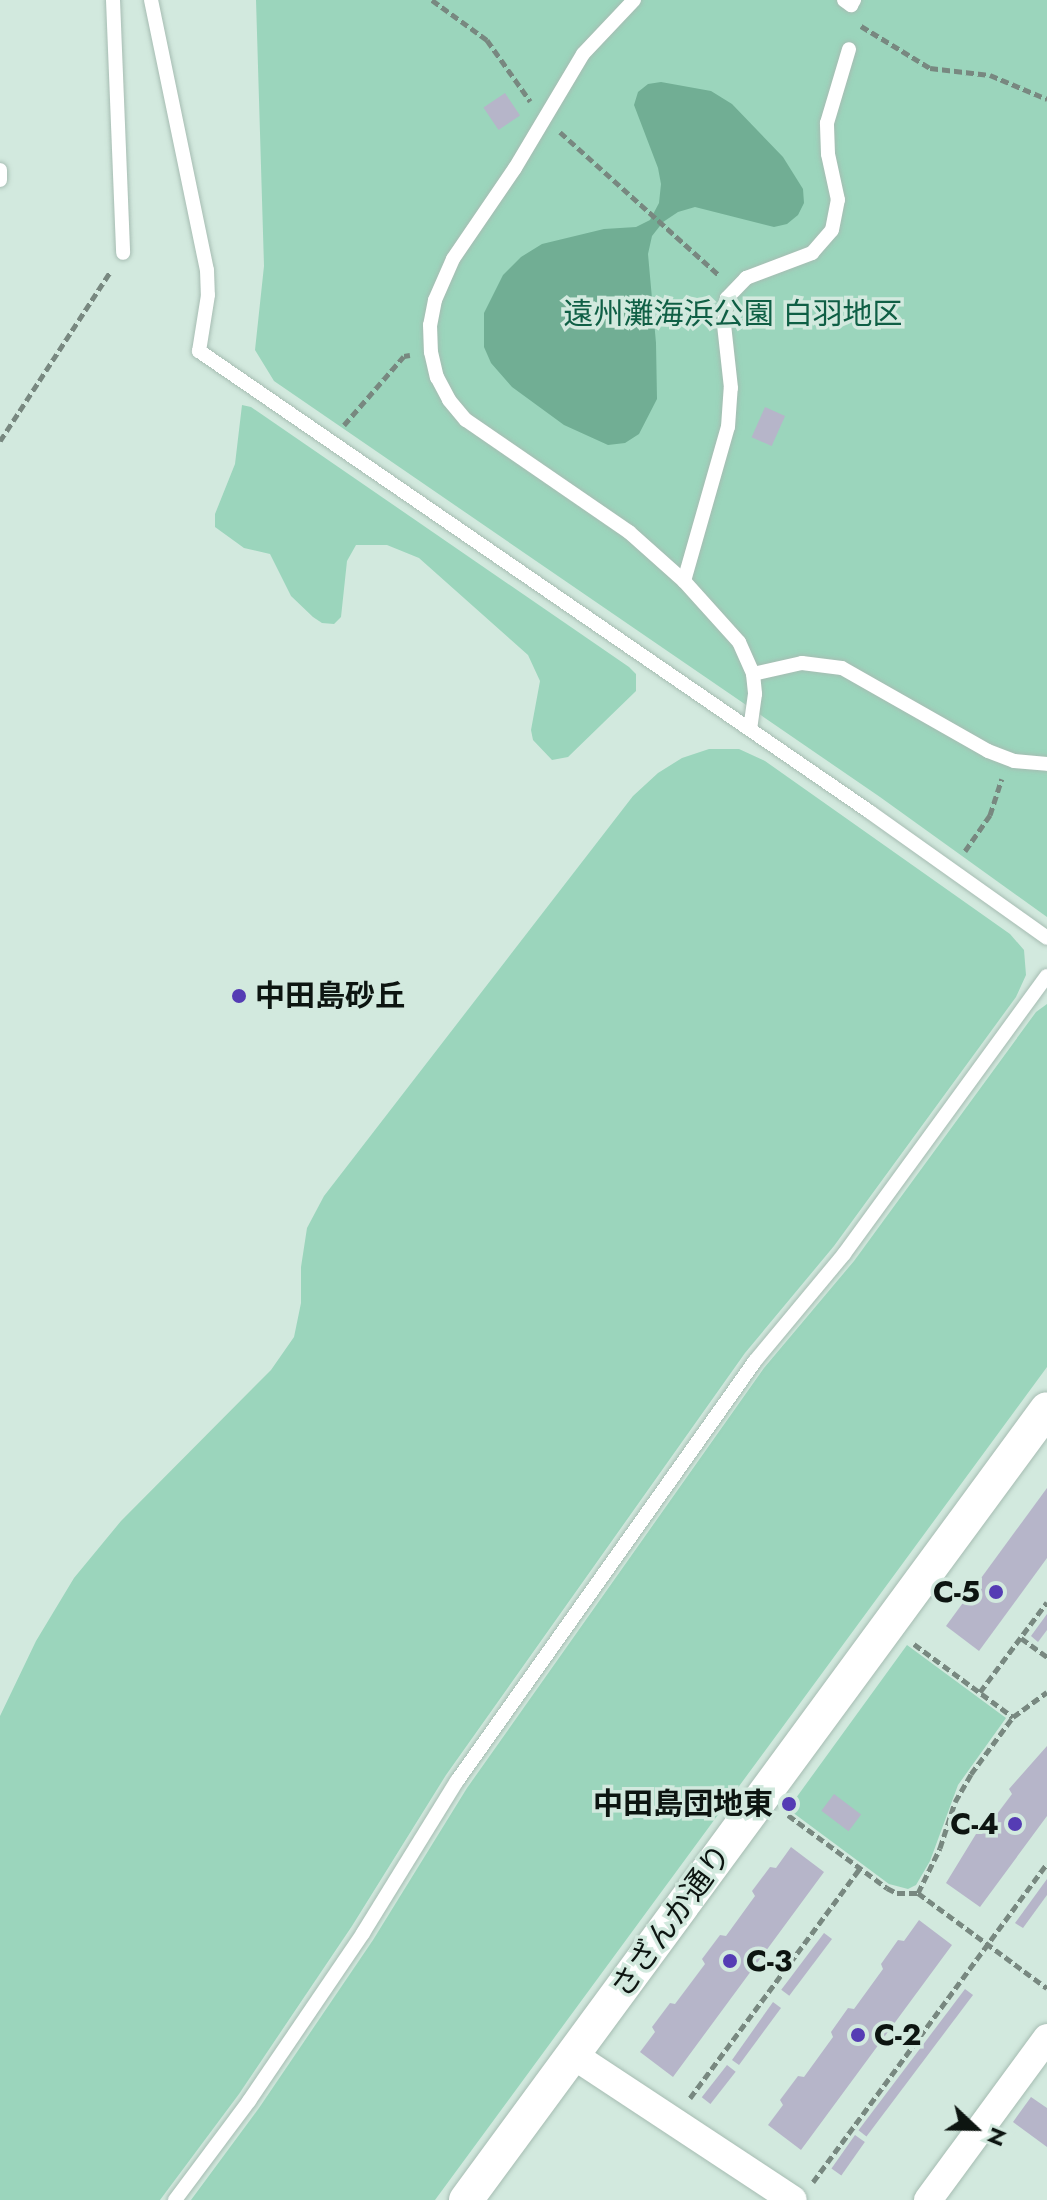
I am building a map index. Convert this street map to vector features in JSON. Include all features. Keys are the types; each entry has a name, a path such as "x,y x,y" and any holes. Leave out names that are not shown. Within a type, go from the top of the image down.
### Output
{"street":[{"name":"さざんか通り","path":"466,2200 1047,1409"},
{"path":"928,2200 1047,2038"},
{"path":"573,2055 801,2193"}],"lane":[{"path":"113,0 123,253"},
{"path":"151,0 207,270 208,295 199,351 750,729 1047,938"},
{"path":"634,0 583,54 544,122 464,239 443,279 430,325 431,352 437,377 449,400 466,420 601,510 684,581 739,642 753,674 755,694 750,729"},
{"path":"844,0 851,5 854,0"},
{"path":"684,581 728,427 731,388 723,311 735,287 746,278 812,253 832,230 838,200 828,154 827,123 849,49"},
{"path":"0,170 0,180"},
{"path":"753,674 802,663 842,668 988,751 1009,759 1047,764"},
{"path":"175,2200 249,2101 354,1946 457,1781 755,1361 844,1254 1047,976"}],"path":[{"path":"432,0 487,40 518,79 535,116 558,130 735,287"},
{"path":"851,19 930,68 990,75 1047,99"},
{"path":"0,441 123,253"},
{"path":"338,432 404,356 431,352"},
{"path":"952,870 990,815 1009,759"},
{"path":"980,1692 1047,1602"},
{"path":"907,1638 1013,1717"},
{"path":"1021,1638 1047,1657"},
{"path":"918,1893 940,1848 962,1788 1013,1717 1047,1692"},
{"path":"780,1809 897,1893 918,1893 1047,1988"},
{"path":"801,2193 1047,1864"},
{"path":"685,2105 860,1868"}],"green space":[{"name":"遠州灘海浜公園 白羽地区","path":"256,0 1047,0 1047,917 880,797 274,381 255,350 264,266"},
{"path":"242,405 251,407 629,667 636,674 636,691 568,757 552,760 533,740 531,730 540,681 528,655 419,558 387,545 356,545 347,561 341,617 334,624 322,623 313,617 291,596 270,554 244,548 215,527 215,514 235,464"},
{"path":"709,749 739,749 765,761 1010,934 1024,950 1026,975 1016,997 834,1246 745,1353 446,1775 352,1926 239,2094 160,2200 0,2200 0,1716 36,1641 74,1578 121,1521 271,1370 294,1337 301,1303 301,1267 307,1228 324,1196 633,796 658,773 682,758"},
{"path":"1047,1004 1047,1367 435,2200 191,2200 259,2108 373,1940 467,1788 764,1368 854,1261 1036,1012"},
{"path":"907,1645 1006,1718 958,1785 930,1861 916,1885 908,1889 889,1884 788,1809"}],"shaded area":[{"path":"661,82 711,91 732,104 783,157 803,189 804,203 798,215 787,224 774,227 695,207 678,212 663,222 652,236 648,254 656,343 657,399 639,434 625,443 608,445 564,425 512,387 491,363 484,347 484,313 503,275 521,257 542,244 604,229 636,227 650,220 659,203 661,184 634,105 638,92 648,84"}],"building":[{"path":"505,93 520,115 499,130 483,108"},
{"path":"765,407 785,416 772,446 752,437"},
{"name":"C-5","path":"1047,1488 1047,1558 979,1651 946,1626"},
{"path":"1047,1614 1047,1630 1038,1642 1031,1636"},
{"name":"C-4","path":"1047,1746 1047,1816 980,1907 946,1883 976,1834 982,1834 1012,1794 1009,1789"},
{"path":"834,1794 861,1814 849,1831 821,1811"},
{"name":"C-3","path":"791,1847 824,1872 673,2077 640,2052 655,2032 652,2027 670,2003 675,2004 705,1964 702,1959 720,1935 726,1936 755,1896 752,1891 770,1867 776,1868"},
{"path":"1047,1879 1047,1895 1023,1928 1015,1923"},
{"name":"C-2","path":"919,1920 952,1945 801,2150 768,2125 783,2105 780,2100 798,2076 804,2077 833,2037 831,2032 848,2008 854,2009 883,1969 881,1964 898,1940 904,1941"},
{"path":"824,1933 832,1939 789,1996 781,1990"},
{"path":"965,1989 973,1995 866,2136 858,2130"},
{"path":"773,2002 781,2008 739,2065 732,2060"},
{"path":"727,2065 736,2072 710,2104 702,2097"},
{"path":"1031,2097 1047,2108 1047,2147 1013,2122"},
{"path":"855,2135 865,2142 841,2175 831,2169"}],"place":[{"name":"中田島砂丘","path":"239,996"},
{"name":"C-5","path":"996,1592"},
{"name":"中田島団地東","path":"789,1804"},
{"name":"C-4","path":"1015,1824"},
{"name":"C-3","path":"730,1961"},
{"name":"C-2","path":"858,2035"}]}
